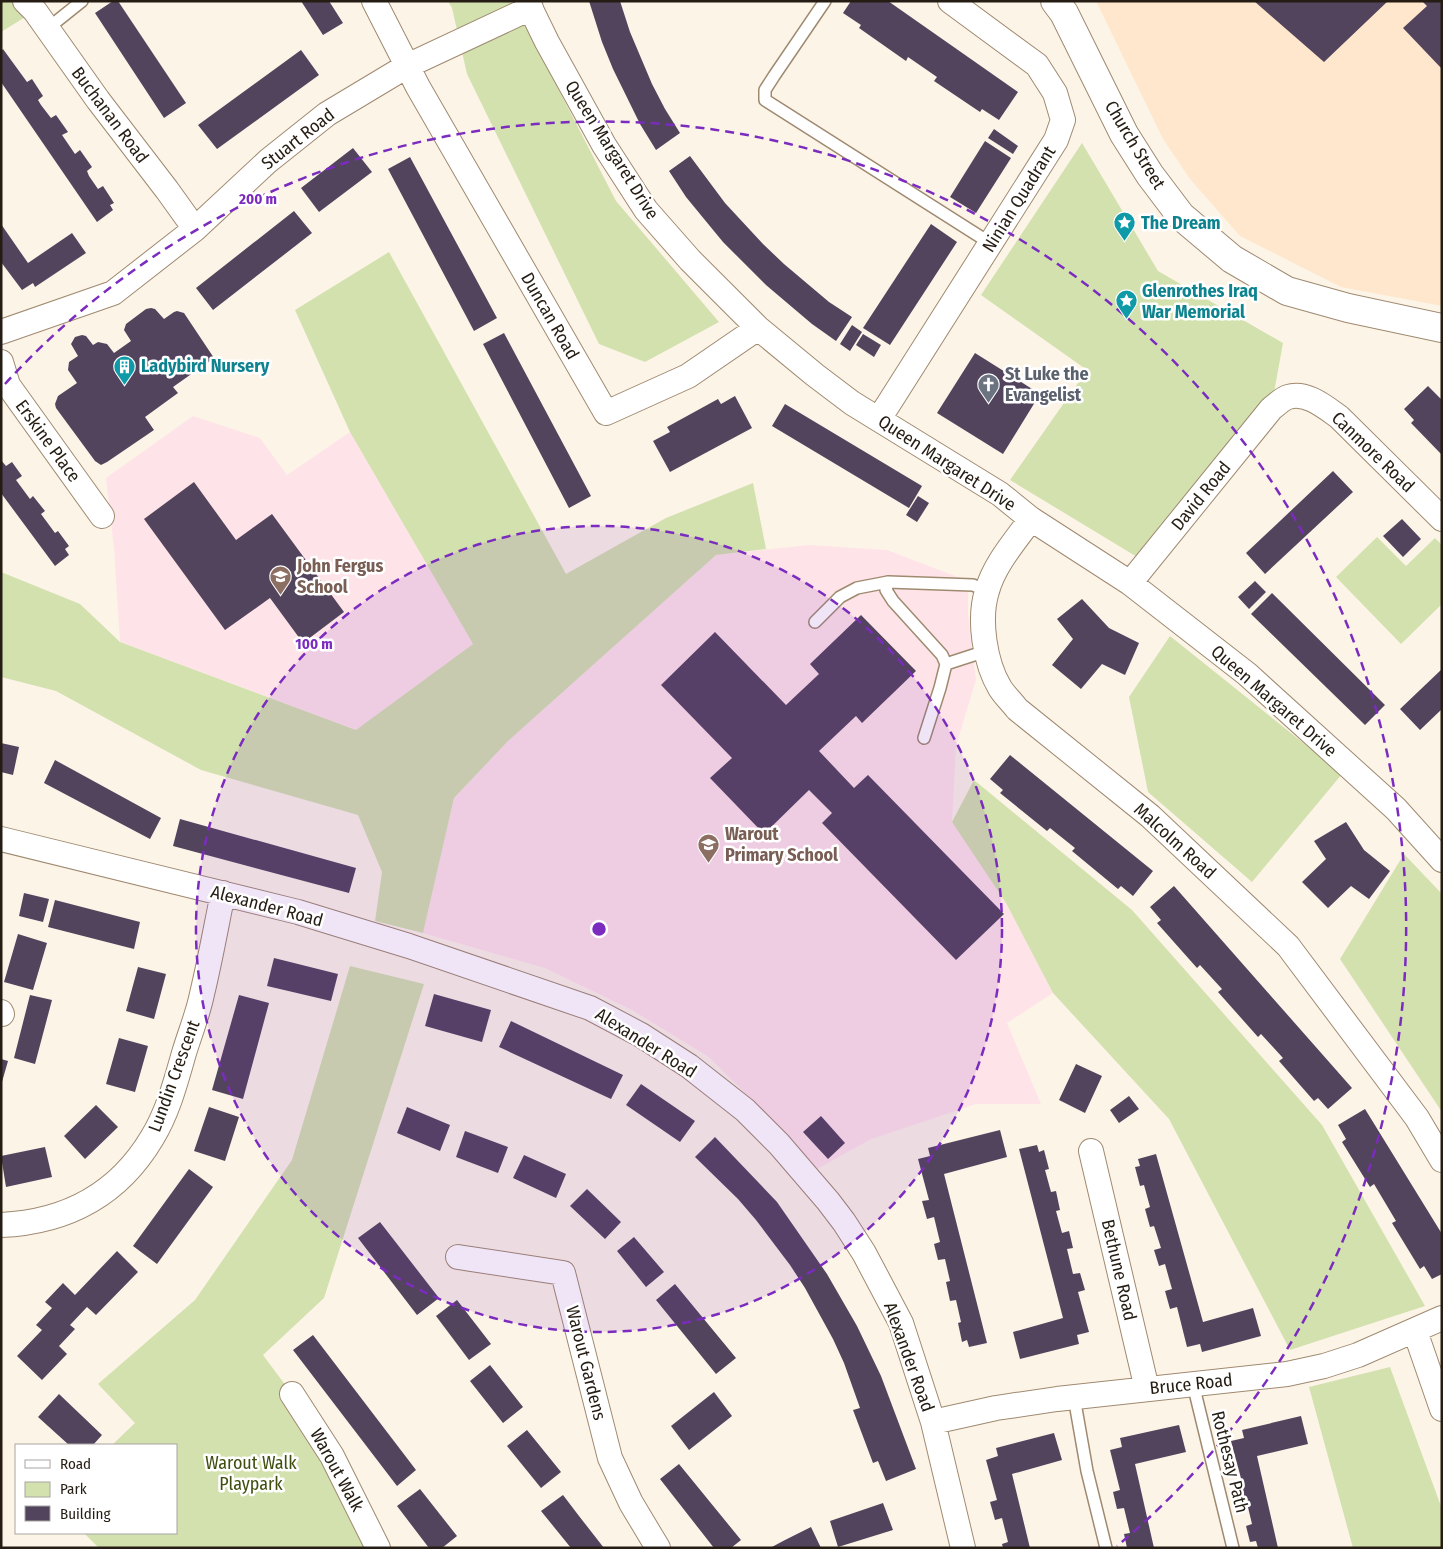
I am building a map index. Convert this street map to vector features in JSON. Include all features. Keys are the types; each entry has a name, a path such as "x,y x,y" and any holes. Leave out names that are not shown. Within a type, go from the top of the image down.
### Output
{"street":[{"name":"Buchanan Road","path":"25,1 195,229"},
{"path":"374,1 407,66"},
{"name":"Ninian Quadrant","path":"879,418 1056,140 1063,120 1054,93 1038,65 950,1"},
{"name":"Church Street","path":"1055,1 1064,13 1124,134 1150,175 1181,216 1232,259 1287,291 1348,308 1442,328"},
{"name":"Stuart Road","path":"1,332 113,293 195,229 268,161 320,120 407,66 529,5"},
{"name":"Queen Margaret Drive","path":"529,5 547,42 604,145 646,210 690,260 758,328 852,403 1000,494 1030,519 1130,583 1247,674 1396,809 1442,860"},
{"name":"Duncan Road","path":"407,66 606,413 688,376 758,328"},
{"name":"Erskine Place","path":"1,362 8,384 102,516"},
{"name":"Canmore Road","path":"1271,409 1288,397 1307,397 1324,405 1339,417 1442,519"},
{"name":"David Road","path":"1130,583 1271,409"},
{"name":"Malcolm Road","path":"1030,519 999,566 987,591 983,618 986,651 990,667 1001,688 1017,709 1150,816 1288,946 1417,1118 1442,1160"},
{"name":"Alexander Road","path":"3,845 298,912 409,946 590,1008 641,1035 689,1066 745,1110 772,1137 810,1179 844,1222 864,1253 901,1323 934,1422 961,1547"},
{"name":"Lundin Crescent","path":"1,1226 44,1220 70,1212 94,1199 117,1183 153,1137 166,1110 202,996 223,894"},
{"name":"Bethune Road","path":"1091,1151 1147,1389"},
{"name":"Warout Gardens","path":"458,1257 563,1273 610,1458 631,1503 658,1548"},
{"name":"Bruce Road","path":"934,1422 996,1408 1074,1397 1287,1374 1324,1366 1358,1355 1442,1318"},
{"path":"1414,1331 1442,1409"},
{"name":"Warout Walk","path":"292,1394 332,1456 378,1548"}],"lane":[{"path":"47,29 82,1"},
{"path":"825,1 765,90 765,100 990,243"},
{"path":"815,622 840,597 857,588 888,582 973,585 987,591"},
{"path":"888,582 886,590 893,601 942,655 946,664 924,738"},
{"path":"946,664 986,651"},
{"name":"Rothesay Path","path":"1193,1384 1233,1548"},
{"path":"1074,1397 1087,1471 1106,1548"}],"shaded area":[{"path":"1096,1 1442,1 1442,306 1341,287 1240,236 1190,179 1163,139"},
{"name":"John Fergus School","path":"193,416 260,438 287,475 350,432 473,644 357,730 120,642 114,548 106,478"},
{"name":"Warout Primary School","path":"809,545 887,550 968,581 968,614 976,680 956,746 952,822 1006,903 1053,993 1007,1023 1041,1104 976,1104 871,1139 817,1169 772,1120 709,1057 632,1010 545,968 423,933 454,798 508,741 716,555"}],"green space":[{"path":"1,1 25,1 35,11 1,32"},
{"path":"448,1 513,1 616,201 719,322 645,362 599,344 467,74 452,8"},
{"path":"1082,143 1158,271 1283,343 1271,409 1147,563 1010,480 1087,370 981,295"},
{"path":"389,252 566,574 666,518 753,483 766,549 716,555 508,741 454,798 423,933 375,921 382,872 358,815 201,770 56,691 1,677 1,572 80,604 120,642 356,730 473,644 350,432 295,310"},
{"path":"1377,537 1406,566 1435,538 1442,545 1442,604 1401,644 1336,577"},
{"path":"1170,636 1342,774 1252,882 1148,792 1129,697"},
{"path":"974,780 1132,910 1322,1125 1425,1306 1290,1350 1169,1119 1053,993 1006,903 952,822"},
{"path":"1404,854 1442,894 1442,1112 1340,959"},
{"name":"Warout Walk Playpark","path":"350,966 424,984 324,1298 263,1355 292,1394 378,1548 99,1548 85,1534 178,1534 178,1444 113,1444 135,1423 98,1384 195,1300 292,1160"},
{"path":"1390,1367 1442,1509 1442,1548 1353,1548 1309,1387"}],"building":[{"path":"113,1 118,1 186,103 164,118 95,13"},
{"path":"301,1 329,1 343,23 323,35"},
{"path":"589,1 620,1 630,32 652,84 680,133 656,150 640,124 613,69"},
{"path":"851,1 888,1 1018,92 999,120 982,109 980,112 934,81 937,77 908,57 906,61 859,28 861,25 843,13"},
{"path":"1254,1 1388,1 1324,62"},
{"path":"1422,1 1442,1 1442,69 1403,28 1427,6"},
{"path":"3,49 27,82 32,79 43,96 38,100 41,105 51,118 56,115 68,132 62,135 75,154 80,150 92,167 87,171 89,176 98,189 103,186 114,203 110,205 113,210 97,222 1,82 1,51"},
{"path":"301,50 319,75 217,149 198,125"},
{"path":"994,129 1018,146 1013,154 988,138"},
{"path":"985,141 1011,158 976,213 950,197"},
{"path":"353,148 372,172 319,212 301,188"},
{"path":"690,156 725,203 763,244 829,302 852,317 836,341 812,324 766,285 723,242 686,197 669,171"},
{"path":"410,157 497,318 474,331 388,169"},
{"path":"294,211 312,233 213,310 196,288"},
{"path":"1,224 28,263 72,233 86,253 35,287 33,283 22,290 1,262"},
{"path":"931,224 957,242 890,345 863,328"},
{"name":"Ladybird Nursery","path":"146,309 155,309 164,319 177,311 184,313 214,358 173,387 178,393 145,417 154,430 101,465 95,461 55,404 58,396 77,383 68,370 69,362 78,356 71,344 75,337 82,335 86,336 93,345 98,342 107,344 114,353 131,341 124,330 126,324"},
{"path":"852,325 862,332 850,351 840,344"},
{"path":"504,333 591,496 569,508 483,344"},
{"path":"863,334 881,345 874,357 856,345"},
{"name":"St Luke the Evangelist","path":"975,353 1040,394 1003,454 937,413"},
{"path":"1428,386 1442,400 1442,455 1411,423 1414,420 1404,409"},
{"path":"735,396 752,428 670,472 653,441 670,432 667,427 718,399 721,404"},
{"path":"785,404 922,486 909,508 772,426"},
{"path":"1,460 6,466 12,462 22,476 16,480 30,499 33,496 45,511 41,514 55,533 58,531 69,546 65,549 69,555 55,566 1,493"},
{"path":"1333,471 1353,492 1265,574 1246,553"},
{"path":"194,482 236,540 272,514 344,612 303,643 270,598 225,630 144,519"},
{"path":"918,496 929,503 917,522 906,515"},
{"path":"1402,519 1421,539 1403,557 1383,536"},
{"path":"1255,581 1266,592 1249,609 1238,597"},
{"path":"1272,593 1385,705 1365,725 1251,614"},
{"path":"1082,599 1109,628 1139,643 1125,675 1102,664 1081,689 1052,665 1073,639 1057,619"},
{"path":"861,615 916,671 862,723 856,716 819,751 854,788 868,775 1004,914 956,960 822,823 832,813 809,790 764,834 710,778 732,758 661,685 715,632 786,705 819,674 810,664"},
{"path":"1442,669 1442,709 1420,730 1400,709"},
{"path":"1,743 19,747 13,775 1,772"},
{"path":"1010,755 1153,871 1133,896 1121,886 1118,889 1072,851 1075,848 1050,828 1047,831 1000,793 1003,790 990,779"},
{"path":"55,760 161,818 150,839 44,783"},
{"path":"180,819 356,868 349,893 173,846"},
{"path":"1346,822 1364,850 1390,871 1369,899 1351,886 1328,908 1302,882 1326,859 1314,841"},
{"path":"1174,886 1352,1088 1328,1109 1318,1098 1314,1101 1279,1061 1283,1058 1261,1034 1258,1037 1218,992 1222,989 1200,965 1197,968 1157,923 1161,920 1150,907"},
{"path":"24,893 49,899 43,922 19,916"},
{"path":"55,900 140,922 134,949 48,927"},
{"path":"18,934 47,943 33,990 4,982"},
{"path":"274,958 338,974 331,1001 267,986"},
{"path":"138,967 166,974 154,1019 126,1011"},
{"path":"434,994 491,1010 482,1042 425,1026"},
{"path":"30,995 52,1000 35,1064 14,1058"},
{"path":"239,995 269,1003 243,1099 212,1090"},
{"path":"511,1021 623,1075 611,1099 499,1047"},
{"path":"119,1038 148,1046 135,1092 106,1084"},
{"path":"1,1059 8,1061 2,1082 1,1082"},
{"path":"1076,1064 1102,1076 1085,1113 1059,1100"},
{"path":"641,1084 695,1121 680,1142 626,1105"},
{"path":"1129,1096 1139,1109 1119,1123 1110,1110"},
{"path":"96,1105 118,1127 85,1159 64,1136"},
{"path":"209,1107 239,1117 225,1161 194,1151"},
{"path":"407,1107 450,1125 440,1151 397,1133"},
{"path":"1365,1109 1442,1234 1442,1274 1432,1279 1424,1266 1420,1269 1392,1223 1396,1221 1374,1184 1370,1187 1342,1142 1346,1139 1338,1125"},
{"path":"821,1116 845,1143 828,1159 803,1132"},
{"path":"1000,1130 1007,1157 944,1174 987,1343 969,1347 967,1340 962,1342 958,1323 961,1322 956,1300 950,1301 946,1282 950,1281 945,1259 938,1260 934,1244 940,1242 934,1217 927,1219 922,1201 929,1200 918,1159 930,1156 928,1148"},
{"path":"465,1131 508,1147 498,1173 456,1157"},
{"path":"715,1137 777,1202 827,1274 857,1326 881,1376 916,1469 886,1481 878,1461 873,1463 853,1410 860,1408 844,1363 805,1288 756,1220 738,1199 695,1157"},
{"path":"1037,1145 1039,1152 1044,1150 1049,1169 1045,1170 1051,1192 1056,1191 1060,1210 1056,1211 1062,1233 1069,1231 1073,1248 1067,1249 1073,1274 1080,1273 1085,1290 1078,1292 1089,1332 1077,1335 1079,1344 1020,1359 1013,1332 1063,1318 1019,1149"},
{"path":"45,1147 52,1177 6,1187 1,1156"},
{"path":"1156,1154 1203,1322 1253,1308 1261,1336 1202,1352 1200,1344 1187,1347 1177,1307 1170,1309 1165,1291 1172,1289 1165,1264 1159,1266 1154,1250 1161,1248 1154,1226 1150,1227 1145,1209 1150,1207 1144,1185 1140,1186 1135,1167 1140,1166 1138,1159"},
{"path":"524,1155 566,1174 556,1198 513,1178"},
{"path":"189,1169 213,1187 157,1264 133,1246"},
{"path":"587,1189 621,1222 605,1239 570,1206"},
{"path":"380,1222 439,1298 417,1315 358,1238"},
{"path":"634,1237 664,1272 646,1287 617,1251"},
{"path":"117,1251 138,1272 96,1315 87,1307 70,1325 75,1329 59,1346 67,1354 42,1380 17,1356 42,1330 36,1325 52,1308 45,1302 63,1283 75,1295"},
{"path":"675,1284 736,1358 716,1374 656,1300"},
{"path":"457,1300 491,1344 469,1360 436,1316"},
{"path":"313,1335 416,1470 397,1486 293,1350"},
{"path":"490,1365 523,1407 503,1423 470,1381"},
{"path":"714,1392 732,1416 689,1450 671,1426"},
{"path":"59,1394 102,1435 94,1444 68,1444 38,1417"},
{"path":"1301,1416 1308,1444 1257,1456 1278,1548 1258,1548 1256,1541 1250,1542 1246,1526 1252,1524 1246,1499 1239,1501 1235,1483 1242,1482 1231,1441 1244,1438 1242,1430"},
{"path":"1179,1425 1186,1452 1135,1464 1154,1548 1127,1548 1124,1534 1130,1533 1124,1508 1117,1509 1113,1492 1120,1490 1110,1450 1122,1447 1120,1438"},
{"path":"527,1430 561,1472 541,1488 507,1446"},
{"path":"1054,1433 1062,1460 1012,1474 1030,1548 1003,1548 1002,1544 1008,1542 1002,1518 995,1520 990,1502 997,1500 986,1460 998,1456 996,1448"},
{"path":"679,1464 741,1540 731,1548 714,1548 660,1479"},
{"path":"420,1489 457,1536 442,1548 429,1548 397,1506"},
{"path":"563,1495 604,1548 571,1548 541,1511"},
{"path":"883,1503 893,1530 838,1547 830,1521"},
{"path":"811,1527 821,1548 770,1548 785,1540"}],"place":[{"name":"The Dream","path":"1125,242"},
{"name":"Glenrothes Iraq War Memorial","path":"1126,320"},
{"name":"Ladybird Nursery","path":"125,385"},
{"name":"St Luke the Evangelist","path":"989,403"},
{"name":"John Fergus School","path":"281,595"},
{"name":"Warout Primary School","path":"709,863"}]}
